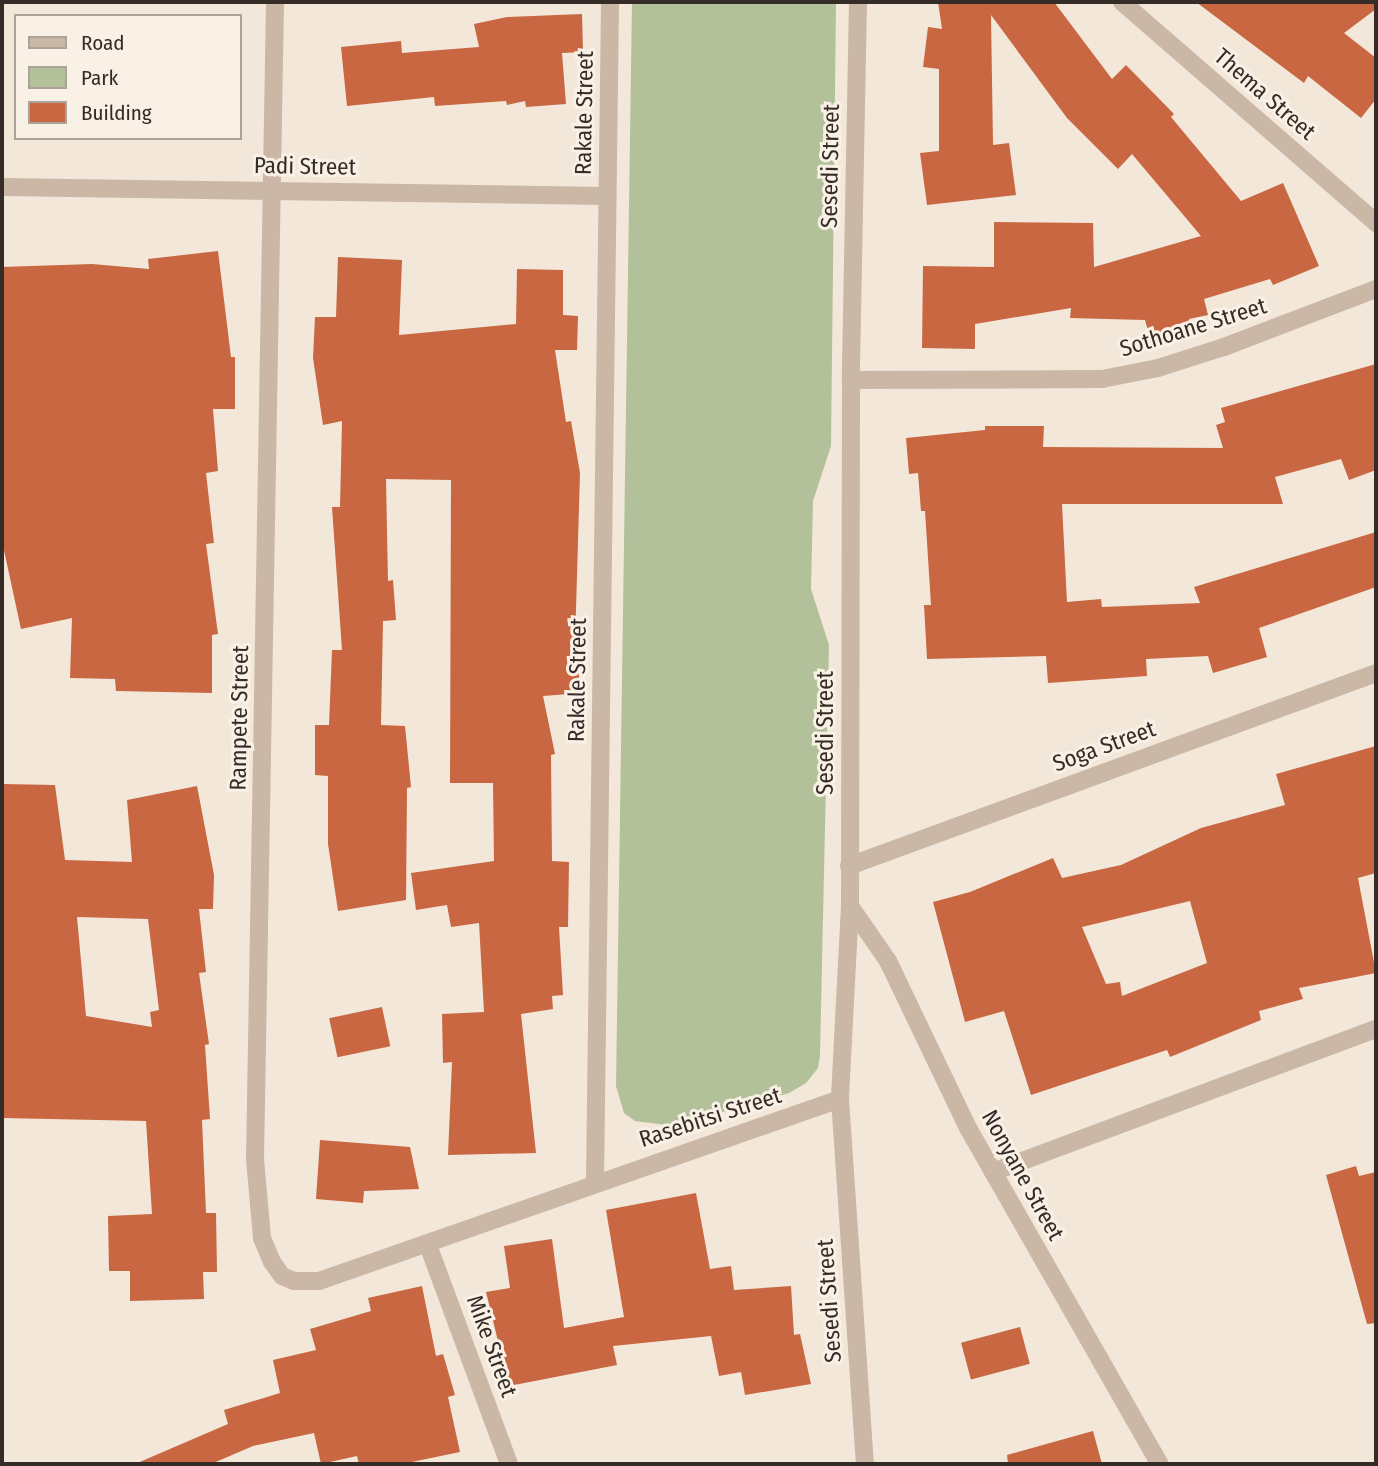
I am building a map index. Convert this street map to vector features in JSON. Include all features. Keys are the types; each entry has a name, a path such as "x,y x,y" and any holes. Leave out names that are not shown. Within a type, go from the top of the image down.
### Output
{"street":[{"name":"Rampete Street","path":"275,2 255,1158 262,1238 272,1262 282,1276 294,1281 319,1281 428,1245"},
{"name":"Rakale Street","path":"595,1181 610,2"},
{"name":"Sesedi Street","path":"858,2 851,380 850,906 840,1099 865,1464"},
{"name":"Thema Street","path":"1122,2 1376,223"},
{"name":"Padi Street","path":"2,187 607,196"},
{"name":"Sothoane Street","path":"851,380 1102,379 1158,368 1224,347 1376,289"},
{"name":"Soga Street","path":"849,866 1376,673"},
{"name":"Nonyane Street","path":"850,906 897,977 993,1172 1160,1464"},
{"path":"993,1172 1376,1029"},
{"name":"Rasebitsi Street","path":"595,1181 840,1099"},
{"path":"428,1245 595,1181"},
{"name":"Mike Street","path":"428,1245 509,1464"}],"green space":[{"path":"632,2 836,2 831,446 813,501 811,589 829,645 820,1055 818,1068 806,1083 789,1093 674,1126 635,1121 624,1113 616,1086"}],"building":[{"path":"938,2 1054,2 1112,79 1126,65 1174,114 1171,117 1241,201 1283,183 1319,266 1273,285 1270,279 1204,299 1208,315 1189,319 1194,336 1153,348 1145,320 1070,318 1071,308 975,324 975,349 922,348 923,266 994,267 994,222 1093,223 1094,267 1201,236 1132,154 1118,169 1067,118 991,15 993,145 1009,143 1016,195 927,205 920,153 939,151 939,69 923,67 928,27 942,29"},
{"path":"1196,2 1376,2 1376,9 1344,33 1376,58 1376,99 1361,118 1308,76 1304,83"},
{"path":"582,14 583,52 562,53 566,104 526,107 525,101 507,105 506,101 435,106 434,97 347,106 341,47 401,41 402,53 479,47 474,24 507,17"},
{"path":"218,251 231,357 235,357 235,409 213,409 218,471 206,473 214,543 206,544 218,634 212,635 212,693 116,691 115,679 70,678 72,618 21,629 2,541 2,267 92,264 149,269 148,259"},
{"path":"338,257 402,260 399,335 516,324 517,269 563,270 563,315 578,316 577,350 555,350 566,422 571,421 580,473 575,644 581,693 543,696 555,754 551,755 552,861 569,862 568,927 559,927 563,995 552,996 553,1009 521,1014 536,1153 448,1155 452,1062 443,1063 442,1014 484,1012 479,923 451,927 447,905 416,910 411,873 494,861 493,783 450,783 451,480 386,479 388,581 393,580 396,620 383,621 381,725 405,726 411,787 407,788 406,900 338,911 328,844 328,776 315,775 315,725 329,725 332,650 342,650 332,507 340,507 342,421 323,425 313,358 315,317 336,317"},
{"path":"1376,364 1376,470 1349,480 1341,459 1275,477 1283,504 1062,504 1067,602 1101,599 1102,607 1200,603 1194,587 1376,532 1376,587 1259,628 1267,657 1213,673 1208,656 1146,659 1147,676 1048,683 1046,656 927,659 924,605 931,605 925,511 921,511 918,473 909,474 906,438 985,430 985,426 1044,426 1043,447 1223,448 1216,425 1225,422 1221,408"},
{"path":"1376,746 1376,873 1358,878 1376,973 1299,988 1303,999 1259,1011 1261,1020 1170,1057 1167,1050 1031,1095 1004,1011 965,1022 933,902 970,892 1053,858 1062,878 1121,865 1201,828 1285,805 1276,774","holes":["1190,901 1207,963 1122,996 1120,982 1106,984 1082,927"]},
{"path":"2,784 55,785 65,860 132,862 127,800 197,786 214,875 213,909 199,909 206,972 199,973 209,1044 205,1045 210,1119 202,1120 206,1213 216,1213 217,1272 203,1272 204,1299 130,1301 130,1271 109,1271 108,1216 152,1214 146,1121 2,1118","holes":["77,917 148,919 159,1010 150,1012 152,1027 86,1016"]},
{"path":"382,1007 390,1046 337,1057 329,1018"},
{"path":"320,1140 410,1147 419,1189 364,1191 363,1203 316,1199"},
{"path":"1356,1166 1359,1176 1376,1172 1376,1323 1367,1324 1326,1175"},
{"path":"696,1193 710,1269 731,1266 734,1290 791,1286 794,1335 800,1334 811,1384 745,1395 741,1372 719,1376 711,1336 613,1346 617,1365 509,1386 486,1292 510,1288 504,1246 552,1239 564,1328 624,1317 606,1210"},
{"path":"422,1286 436,1356 443,1354 455,1395 448,1397 460,1452 402,1464 359,1464 357,1456 321,1464 314,1433 253,1446 211,1464 135,1464 228,1424 224,1410 280,1393 273,1360 316,1350 310,1329 371,1311 368,1298"},
{"path":"1020,1327 1030,1364 971,1379 961,1343"},
{"path":"1093,1431 1102,1464 1008,1464 1007,1455"}]}
